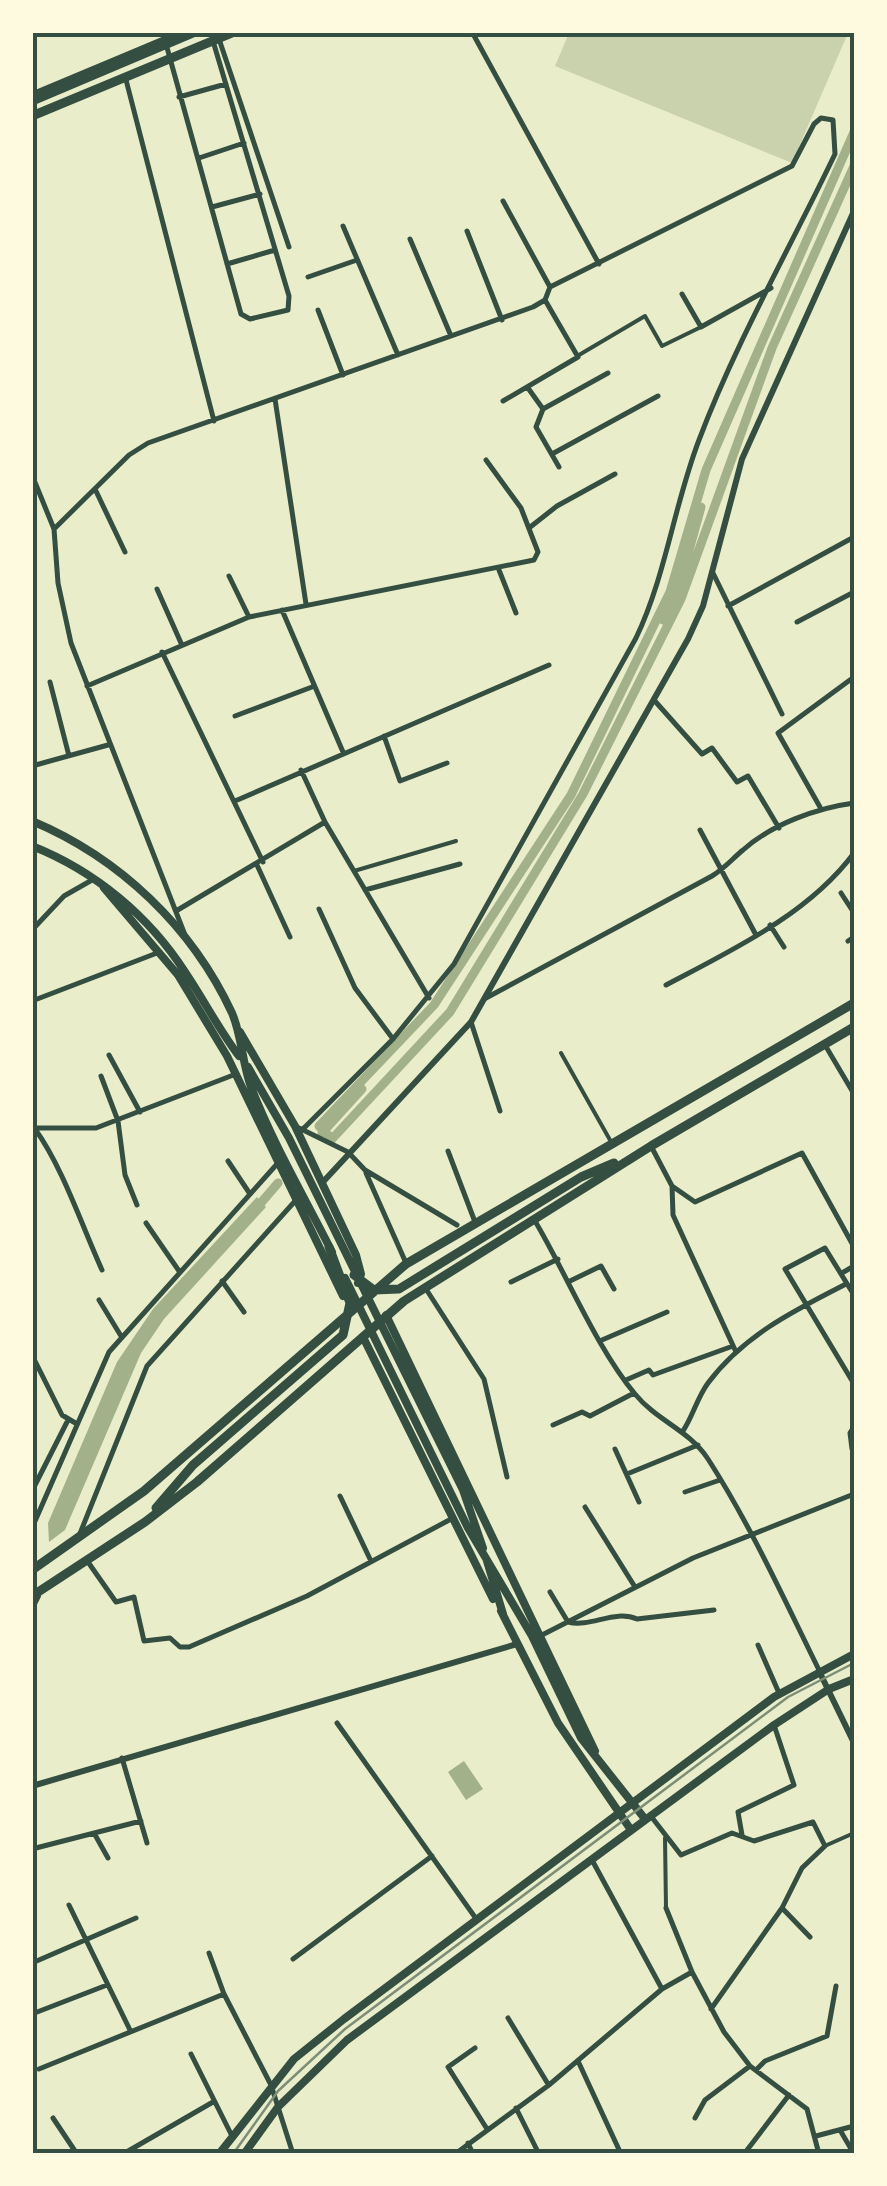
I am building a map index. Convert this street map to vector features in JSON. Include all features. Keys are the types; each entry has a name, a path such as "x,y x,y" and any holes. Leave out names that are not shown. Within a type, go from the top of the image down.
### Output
{"main road":[{"path":"32,98 195,32"},
{"path":"32,116 234,32"},
{"path":"32,821 120,872 154,901 188,942 298,1128 356,1255 361,1274 358,1288 362,1292 371,1290"},
{"path":"32,846 92,880 141,916 186,972 225,1038 259,1082 462,1490 503,1614"},
{"path":"104,888 160,952 236,1074 349,1310"},
{"path":"34,1569 144,1491 371,1290 406,1264 854,1003"},
{"path":"237,1027 250,1084 468,1528 507,1591 581,1738 648,1817"},
{"path":"37,1592 145,1522 424,1287 635,1155 854,1027"},
{"path":"354,1274 374,1290 393,1291 580,1177 635,1155"},
{"path":"145,1522 193,1465 346,1330 350,1303 329,1247"},
{"path":"329,1266 346,1269 356,1255"},
{"path":"386,1316 599,1759"},
{"path":"362,1337 574,1750 631,1830"},
{"path":"379,1370 383,1352 394,1348 405,1354"},
{"path":"219,2154 294,2059 779,1693 854,1654"},
{"path":"244,2154 278,2107 317,2066 399,2002 774,1725 830,1689 854,1679"},
{"path":"388,1986 399,2002"}],"street":[{"path":"32,98 180,32"},
{"path":"472,32 599,264"},
{"path":"166,44 244,317 288,310 289,296 226,84 217,38"},
{"path":"217,38 289,247"},
{"path":"125,76 214,421"},
{"path":"179,98 226,84"},
{"path":"54,529 148,443 502,320 546,300 550,288 792,166 814,124 822,118 833,120 834,154 692,460 656,596 465,945 429,998 392,1039 298,1128 348,1152 364,1170 406,1264"},
{"path":"198,158 244,143"},
{"path":"212,207 260,194"},
{"path":"503,201 550,288"},
{"path":"321,1184 470,1022 654,700 703,606 742,459 854,211"},
{"path":"343,226 398,355"},
{"path":"467,231 502,320"},
{"path":"410,239 452,336"},
{"path":"227,264 275,250"},
{"path":"308,277 357,260"},
{"path":"503,401 574,362 579,354 645,316 662,346 771,288"},
{"path":"682,294 701,326"},
{"path":"546,300 579,354"},
{"path":"318,310 343,374"},
{"path":"559,466 536,427 543,410 608,372"},
{"path":"528,388 543,410"},
{"path":"552,454 658,396"},
{"path":"275,399 306,605"},
{"path":"87,686 181,642 249,617 534,560 538,552 514,496 486,460"},
{"path":"529,528 556,506 615,474"},
{"path":"32,475 54,529 63,614 87,686 188,942"},
{"path":"95,489 124,552"},
{"path":"728,606 854,538"},
{"path":"499,569 516,613"},
{"path":"711,570 782,714"},
{"path":"229,576 249,617"},
{"path":"156,590 181,642"},
{"path":"798,622 854,592"},
{"path":"282,610 312,687 344,752"},
{"path":"162,652 235,802 290,937"},
{"path":"235,802 300,770 549,665"},
{"path":"820,808 778,733 854,677"},
{"path":"50,682 69,756"},
{"path":"235,716 312,687"},
{"path":"654,700 702,754 712,748 737,782 748,776 780,828"},
{"path":"384,736 400,781 447,763"},
{"path":"32,766 108,745"},
{"path":"300,770 325,822 429,998"},
{"path":"486,998 720,871 742,850 780,828 820,808 854,803"},
{"path":"176,912 325,822"},
{"path":"700,830 756,936"},
{"path":"354,871 456,841"},
{"path":"666,985 756,936 830,884 854,853"},
{"path":"365,890 460,864"},
{"path":"32,930 64,896 92,880"},
{"path":"841,893 854,913"},
{"path":"319,908 355,988 392,1039"},
{"path":"770,925 784,947"},
{"path":"32,1001 160,952"},
{"path":"470,1022 500,1112"},
{"path":"823,1042 854,1094"},
{"path":"561,1053 612,1144"},
{"path":"110,1055 140,1112"},
{"path":"34,1129 86,1130 118,1122 236,1074"},
{"path":"101,1076 118,1122 125,1175 137,1205"},
{"path":"34,1129 53,1153 61,1182 102,1270"},
{"path":"650,1146 672,1186 674,1215 735,1349"},
{"path":"448,1151 476,1222"},
{"path":"672,1186 694,1202 802,1153 854,1246"},
{"path":"228,1161 250,1194"},
{"path":"32,1528 99,1370 122,1336 277,1164"},
{"path":"364,1170 457,1225"},
{"path":"78,1539 140,1377 296,1200"},
{"path":"533,1218 634,1393 698,1445 720,1480 751,1533 854,1744"},
{"path":"146,1223 179,1271"},
{"path":"854,1295 826,1248 785,1269 804,1306 854,1381"},
{"path":"512,1282 558,1259"},
{"path":"570,1281 601,1266 614,1290"},
{"path":"842,1273 854,1266"},
{"path":"222,1281 244,1312"},
{"path":"683,1431 707,1384 735,1349 768,1325 848,1283"},
{"path":"424,1287 484,1379 507,1476"},
{"path":"99,1300 122,1336"},
{"path":"602,1340 667,1312"},
{"path":"626,1380 648,1370 653,1375 735,1349"},
{"path":"32,1356 67,1422"},
{"path":"554,1424 582,1412 590,1416 634,1393"},
{"path":"67,1422 77,1424"},
{"path":"32,1490 67,1422"},
{"path":"852,1449 850,1433 854,1427"},
{"path":"627,1474 698,1445"},
{"path":"615,1449 640,1502"},
{"path":"685,1492 720,1480"},
{"path":"542,1635 751,1533 854,1494"},
{"path":"340,1496 370,1559"},
{"path":"585,1507 635,1587"},
{"path":"87,1561 116,1602 134,1597 144,1641 170,1638 180,1647 231,1631 307,1596 453,1518"},
{"path":"32,1610 37,1592"},
{"path":"550,1592 568,1622"},
{"path":"568,1622 714,1610"},
{"path":"32,1786 517,1644"},
{"path":"758,1645 779,1693"},
{"path":"337,1722 478,1922"},
{"path":"742,1835 738,1812 794,1785 774,1725"},
{"path":"122,1758 146,1843"},
{"path":"648,1817 681,1855 732,1833 754,1841 813,1822 825,1846"},
{"path":"32,1849 141,1821"},
{"path":"94,1833 108,1858"},
{"path":"711,2009 782,1908 802,1868 825,1846 854,1833"},
{"path":"665,1834 666,1908 692,1972 711,2009 753,2068 808,2109 820,2154"},
{"path":"292,1959 432,1856"},
{"path":"592,1860 662,1989"},
{"path":"70,1905 130,2030"},
{"path":"782,1908 810,1936"},
{"path":"32,1962 136,1918"},
{"path":"209,1953 224,1994 272,2085 292,2154"},
{"path":"455,2154 578,2061 662,1989 692,1972"},
{"path":"32,2014 107,1985"},
{"path":"695,2118 705,2100 753,2068 830,2031 836,1986"},
{"path":"39,2068 224,1994"},
{"path":"508,2018 549,2084"},
{"path":"475,2048 448,2068 487,2129"},
{"path":"191,2054 232,2136"},
{"path":"578,2061 621,2154"},
{"path":"744,2154 789,2094"},
{"path":"123,2154 214,2102"},
{"path":"516,2108 540,2154"},
{"path":"53,2118 77,2154"},
{"path":"816,2136 854,2126"},
{"path":"840,2130 854,2154"},
{"path":"468,2143 473,2154"}],"shaded area":[{"path":"569,33 848,33 792,163 555,66"},
{"path":"257,1197 266,1207 164,1319 141,1353 65,1530 49,1542 48,1523 117,1362 153,1309"},
{"path":"464,1761 483,1789 466,1800 448,1772"}],"waterway":[{"path":"854,132 706,470 670,592 571,795 434,1005 319,1126 332,1139 450,1012 583,794 681,599 772,348 854,166"},
{"path":"663,620 678,590 701,507"},
{"path":"322,1133 362,1089"},
{"path":"254,1211 278,1183"}],"railway":[{"path":"233,2154 278,2091 345,2029 788,1697 854,1663"}]}
